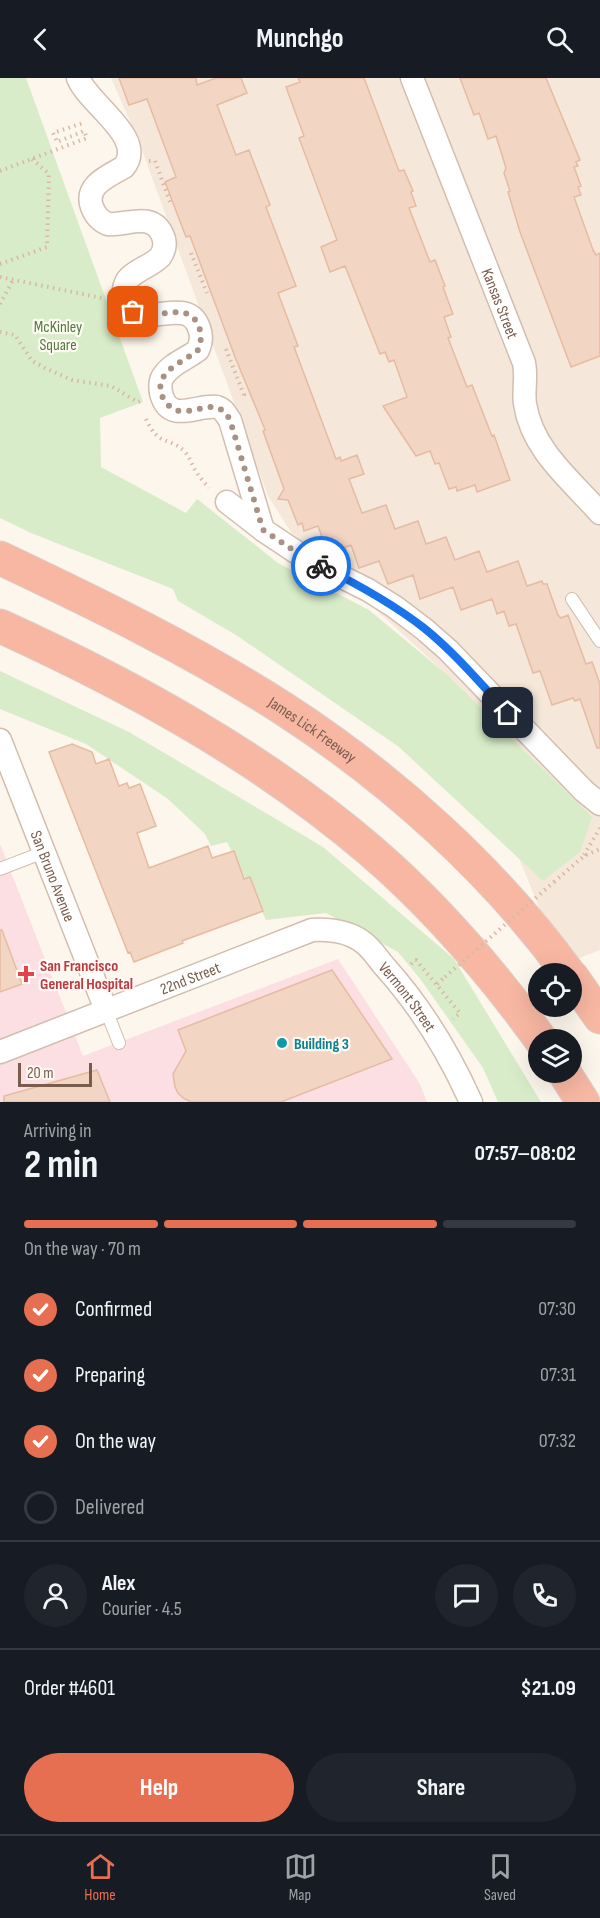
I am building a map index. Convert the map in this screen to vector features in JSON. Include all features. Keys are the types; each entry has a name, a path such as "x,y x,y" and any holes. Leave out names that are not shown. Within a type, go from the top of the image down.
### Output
{"highway":[{"name":"James Lick Freeway","path":"0,558 189,652 285,710 329,740 414,807 454,844 529,923 561,963"},
{"path":"0,626 106,678 180,718 245,757 330,818 388,867 450,928 484,966 533,1029"},
{"name":"James Lick Freeway","path":"582,992 600,1017"},
{"path":"571,1083 583,1102"}],"street":[{"path":"78,78 89,96 121,130 130,152 128,162 124,167 94,186 90,197 92,209 102,222 108,224 144,220 150,222 159,229 165,240 160,257 127,280 124,297 129,308 138,314 149,316 180,312 192,316 199,326 201,338 198,350 164,374 160,386 162,395 167,404 177,411 213,407 225,412 230,420 263,530"},
{"name":"Kansas Street","path":"412,78 524,363 525,405 531,427 554,463 600,513"},
{"path":"227,502 263,530 308,560 368,591 424,629 448,650 599,804"},
{"name":"San Bruno Avenue","path":"0,740 106,1010"},
{"name":"Vermont Street","path":"312,930 330,929 346,933 364,942 411,998 456,1069 471,1102"},
{"name":"22nd Street","path":"0,1052 312,930"}],"lane":[{"path":"572,599 600,641"},
{"path":"0,869 44,852"},
{"path":"106,1010 119,1042"}],"path":[{"path":"0,171 87,138 84,132 57,142 53,134 106,115"},
{"path":"0,264 47,247 49,174 33,159"},
{"path":"155,161 170,202"},
{"path":"191,253 207,293"},
{"path":"0,277 107,299 124,297"},
{"path":"0,304 13,280"},
{"path":"0,332 12,333 18,338 32,361 72,380 111,386 138,402 162,395"},
{"path":"226,349 244,394"},
{"path":"151,430 159,439 183,450 191,460 196,472 212,491 227,502"},
{"path":"584,856 600,828"},
{"path":"437,984 584,856 600,849"}],"shaded area":[{"path":"111,78 600,78 600,950 567,963 561,963 445,673 291,532 268,496 139,142"},
{"name":"San Francisco General Hospital","path":"0,844 83,1056 338,959 420,1084 427,1102 0,1102"}],"green space":[{"name":"McKinley Square","path":"0,78 26,78 143,402 100,418 101,467 186,513 197,499 278,563 369,610 445,673 592,817 580,852 543,881 399,747 236,635 178,601 173,589 31,533 0,518"},
{"path":"0,671 129,732 323,847 454,959 541,1102 498,1102 483,1068 421,980 398,952 326,913 266,920 227,842 211,846 205,834 168,799 86,744 0,709"}],"building":[{"path":"119,78 196,78 197,85 216,78 241,78 247,93 217,105 236,155 249,150 270,205 266,207 296,286 278,293 298,346 294,347 336,459 340,457 341,461 357,455 364,474 349,479 362,513 386,505 395,529 418,521 426,544 446,537 455,560 479,551 487,572 518,561 527,586 542,581 543,584 547,584 558,615 561,618 568,615 586,664 592,662 600,684 600,748 597,748 580,699 575,701 573,698 552,705 540,671 533,673 516,624 509,626 504,611 497,614 492,599 461,610 453,587 420,599 413,575 388,584 379,561 359,568 351,545 328,554 318,526 304,531 302,523 298,525 288,500 278,499 284,489 263,431 265,430 190,236 186,237 165,182 176,177 147,99 129,105"},
{"path":"298,78 364,78 399,171 404,170 413,191 411,192 416,206 409,208 430,262 435,260 445,286 443,287 453,314 444,317 451,337 448,338 467,387 472,385 492,436 494,435 510,480 477,492 475,485 457,491 456,487 449,489 439,463 435,464 430,451 416,456 383,406 407,397 394,360 389,362 385,352 380,354 345,266 330,272 321,247 337,240 299,138 304,136 286,87 300,82"},
{"path":"460,78 546,78 580,160 576,162 578,166 574,167 581,186 578,187 581,195 574,197 593,250 596,255 600,253 600,356 571,367 520,232 508,192 510,191 504,173 506,168 496,136 488,139 479,113 474,115"},
{"path":"72,744 92,752 96,764 109,759 119,786 127,783 129,788 140,784 156,826 137,833 149,868 208,846 212,858 234,851 244,879 250,877 263,911 182,941 183,943 134,962 130,952 128,953 49,752"},
{"path":"0,930 2,930 22,984 0,992"},
{"name":"Building 3","path":"332,970 392,1059 281,1102 191,1102 178,1093 173,1074 186,1051 178,1030"},
{"path":"97,1070 110,1102 4,1102 4,1096"}],"way so far":[{"path":"133,312 143,316 180,312 192,316 196,321 201,332 198,350 164,374 160,386 162,395 167,404 177,411 213,407 225,412 230,420 263,530 321,566"}],"place":[{"name":"San Francisco General Hospital","path":"26,974"},
{"name":"Building 3","path":"282,1043"}],"route":[{"path":"321,566 395,607 424,629 448,650 508,713"}]}
